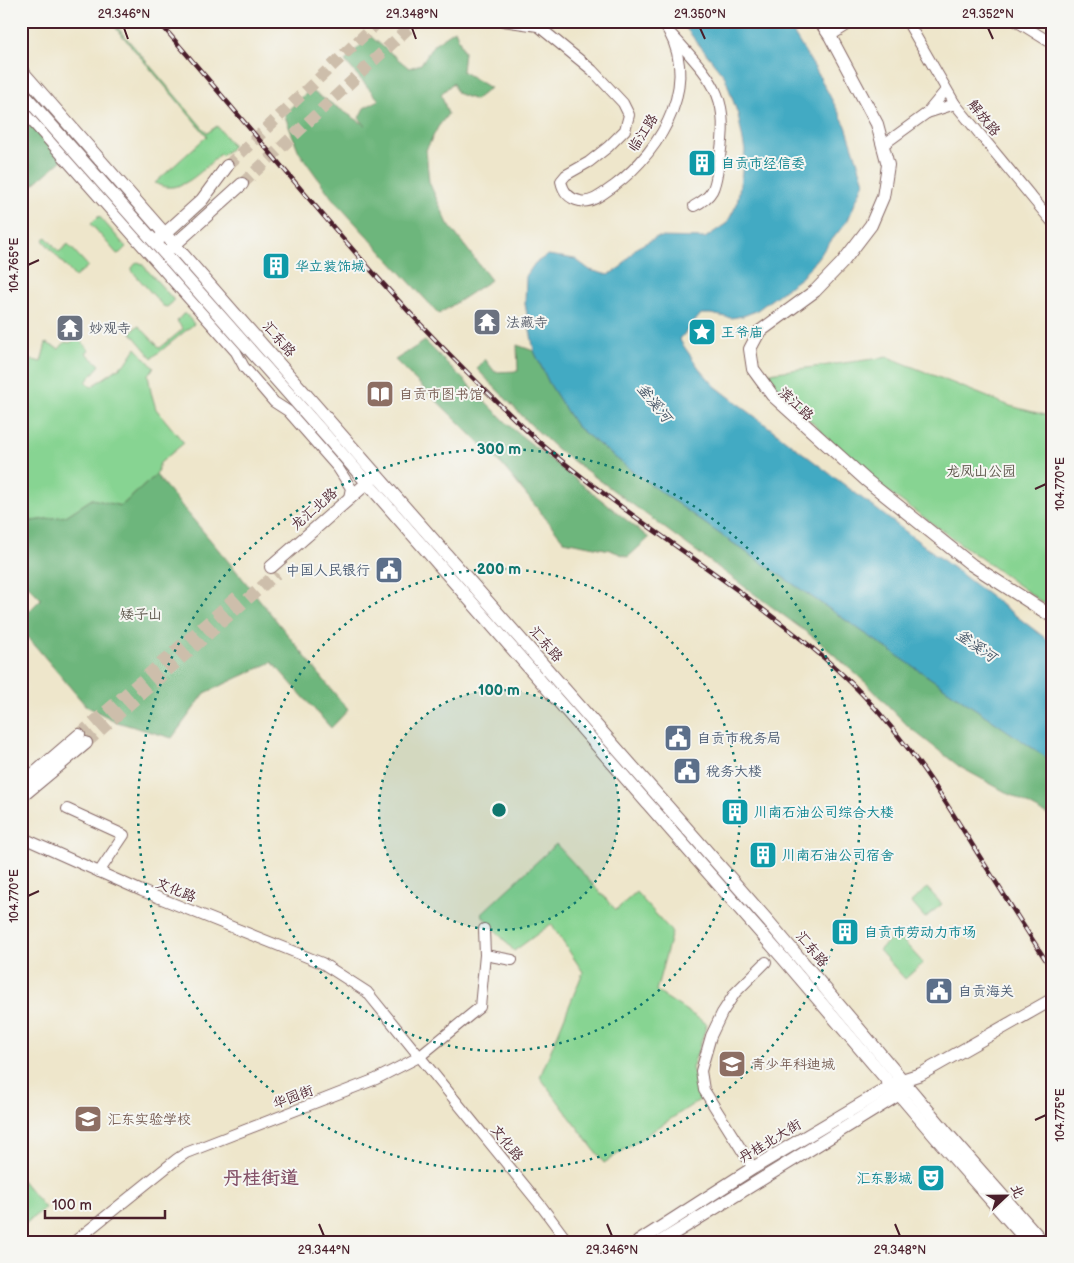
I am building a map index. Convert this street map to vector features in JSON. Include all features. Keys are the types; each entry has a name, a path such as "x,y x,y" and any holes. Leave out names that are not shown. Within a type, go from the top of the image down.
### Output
{"main road":[{"name":"滨江路","path":"820,21 877,124 888,166 883,196 871,225 842,263 815,290 759,332 750,349 752,369 772,395 866,480 972,565 1053,617"},
{"name":"汇东路","path":"21,70 768,921 901,1087 938,1141 1028,1242"},
{"name":"汇东路","path":"21,91 156,242 782,957 1043,1242"},
{"name":"滨江路","path":"883,145 878,194 864,223 835,262 810,286 754,328 744,348 746,372 767,398 862,484 970,570 1053,624"},
{"path":"156,242 202,200 224,169 224,180 228,185 240,186 165,253"},
{"name":"龙汇北路","path":"370,486 349,498 274,570 370,486 380,477"},
{"path":"21,785 82,739 21,797"},
{"name":"丹桂北大街","path":"660,1242 921,1074 1053,999"},
{"name":"丹桂北大街","path":"638,1242 753,1168 901,1087"}],"street":[{"path":"503,21 535,24"},
{"name":"临江路","path":"535,24 592,70 624,103 628,115 625,130 608,147 589,162 566,175 561,181 563,190 570,197 581,202 592,200 602,194 634,170 651,151 668,122 675,106 679,86 676,50 670,32 662,21"},
{"path":"830,36 854,21"},
{"name":"解放路","path":"907,21 955,104 1053,223"},
{"path":"1016,21 1053,44"},
{"path":"670,32 709,78 722,109 723,142 715,187 705,201 694,206"},
{"path":"883,145 927,113 946,90"},
{"path":"927,113 955,104"},
{"path":"23,115 236,352 244,367 274,402 288,411 338,468 351,488 349,498"},
{"path":"67,809 124,835 99,872"},
{"name":"文化路","path":"21,837 142,891 322,964 366,992 568,1242"},
{"name":"华园街","path":"74,1242 186,1153 376,1079 419,1057 480,1006 486,955 484,929"},
{"path":"486,955 512,960"},
{"path":"753,1168 704,1090 701,1070 711,1036 722,1013 735,993 766,962"}],"green space":[{"path":"110,21 112,21 207,133 217,126 233,146 222,156 220,154 199,174 182,184 164,187 155,183 207,136"},
{"path":"455,30 464,52 462,71 490,88 475,100 457,93 453,83 441,94 448,114 438,127 426,150 429,182 448,224 491,280 439,314 332,198 299,152 284,114 310,90 365,125 359,118 364,108 379,100 345,61 370,36 409,68 421,64 434,44"},
{"path":"29,123 62,160 21,195 21,130"},
{"path":"99,216 126,247 120,253 117,254 91,224"},
{"path":"46,237 59,252 68,244 88,266 75,277 43,240"},
{"path":"137,262 141,263 173,299 173,302 167,307 163,306 132,271"},
{"path":"183,314 186,314 194,324 152,358 131,333 139,326 160,348 183,329 177,321"},
{"path":"77,337 89,350 86,353 100,365 86,382 91,387 126,363 136,348 154,368 148,374 156,409 184,443 160,463 156,475 121,506 92,499 66,516 21,522 21,357 41,362 46,343 59,349 65,342 70,343"},
{"path":"425,341 514,430 649,538 628,557 610,550 564,541 503,466 395,360"},
{"path":"517,345 534,351 549,383 576,426 632,471 714,530 1053,762 1053,818 960,767 910,728 865,682 817,640 557,449 477,369 485,359 495,372 518,371"},
{"name":"龙凤山公园","path":"888,357 1010,406 1053,417 1053,610 869,478 762,374"},
{"name":"矮子山","path":"156,475 243,579 348,710 331,728 272,662 205,693 172,738 117,722 86,706 21,629 21,608 28,612 41,599 21,578 21,522 66,516 92,499 121,506"},
{"path":"556,844 616,910 636,892 672,932 656,991 707,1024 692,1068 701,1099 604,1163 540,1077 583,972 551,924 514,951 481,914"},
{"path":"927,888 942,904 925,918 911,902"},
{"path":"897,934 923,963 905,979 879,950"},
{"path":"21,1179 45,1208 25,1224 21,1220"}],"water":[{"name":"釜溪河","path":"680,21 786,21 816,70 846,126 864,182 848,220 802,277 756,311 743,316 731,318 701,314 680,339 681,342 699,368 715,386 1053,644 1053,762 714,530 632,471 576,426 549,383 534,351 525,304 526,276 535,263 548,255 575,259 590,270 608,275 621,267 636,248 657,237 705,238 727,223 737,204 745,151 738,115 725,77"}],"tunnel":[{"path":"227,166 379,21"},
{"path":"242,184 416,21"},
{"path":"86,743 277,573"},
{"path":"79,735 239,595"}],"railway":[{"path":"158,21 390,292 522,426 563,462 787,628 833,666 879,712 910,751 952,812 1053,971"}],"place":[{"name":"自贡市经信委","path":"702,163"},
{"name":"华立装饰城","path":"276,266"},
{"name":"法藏寺","path":"487,322"},
{"name":"妙观寺","path":"70,328"},
{"name":"王爷庙","path":"702,332"},
{"name":"自贡市图书馆","path":"380,394"},
{"name":"中国人民银行","path":"389,570"},
{"name":"自贡市税务局","path":"678,738"},
{"name":"税务大楼","path":"687,771"},
{"name":"川南石油公司综合大楼","path":"735,812"},
{"name":"川南石油公司宿舍","path":"763,855"},
{"name":"自贡市劳动力市场","path":"845,932"},
{"name":"自贡海关","path":"939,991"},
{"name":"青少年科迪城","path":"732,1064"},
{"name":"汇东实验学校","path":"88,1119"},
{"name":"汇东影城","path":"931,1178"}],"district":[{"name":"丹桂街道","path":"261,1178"}]}
